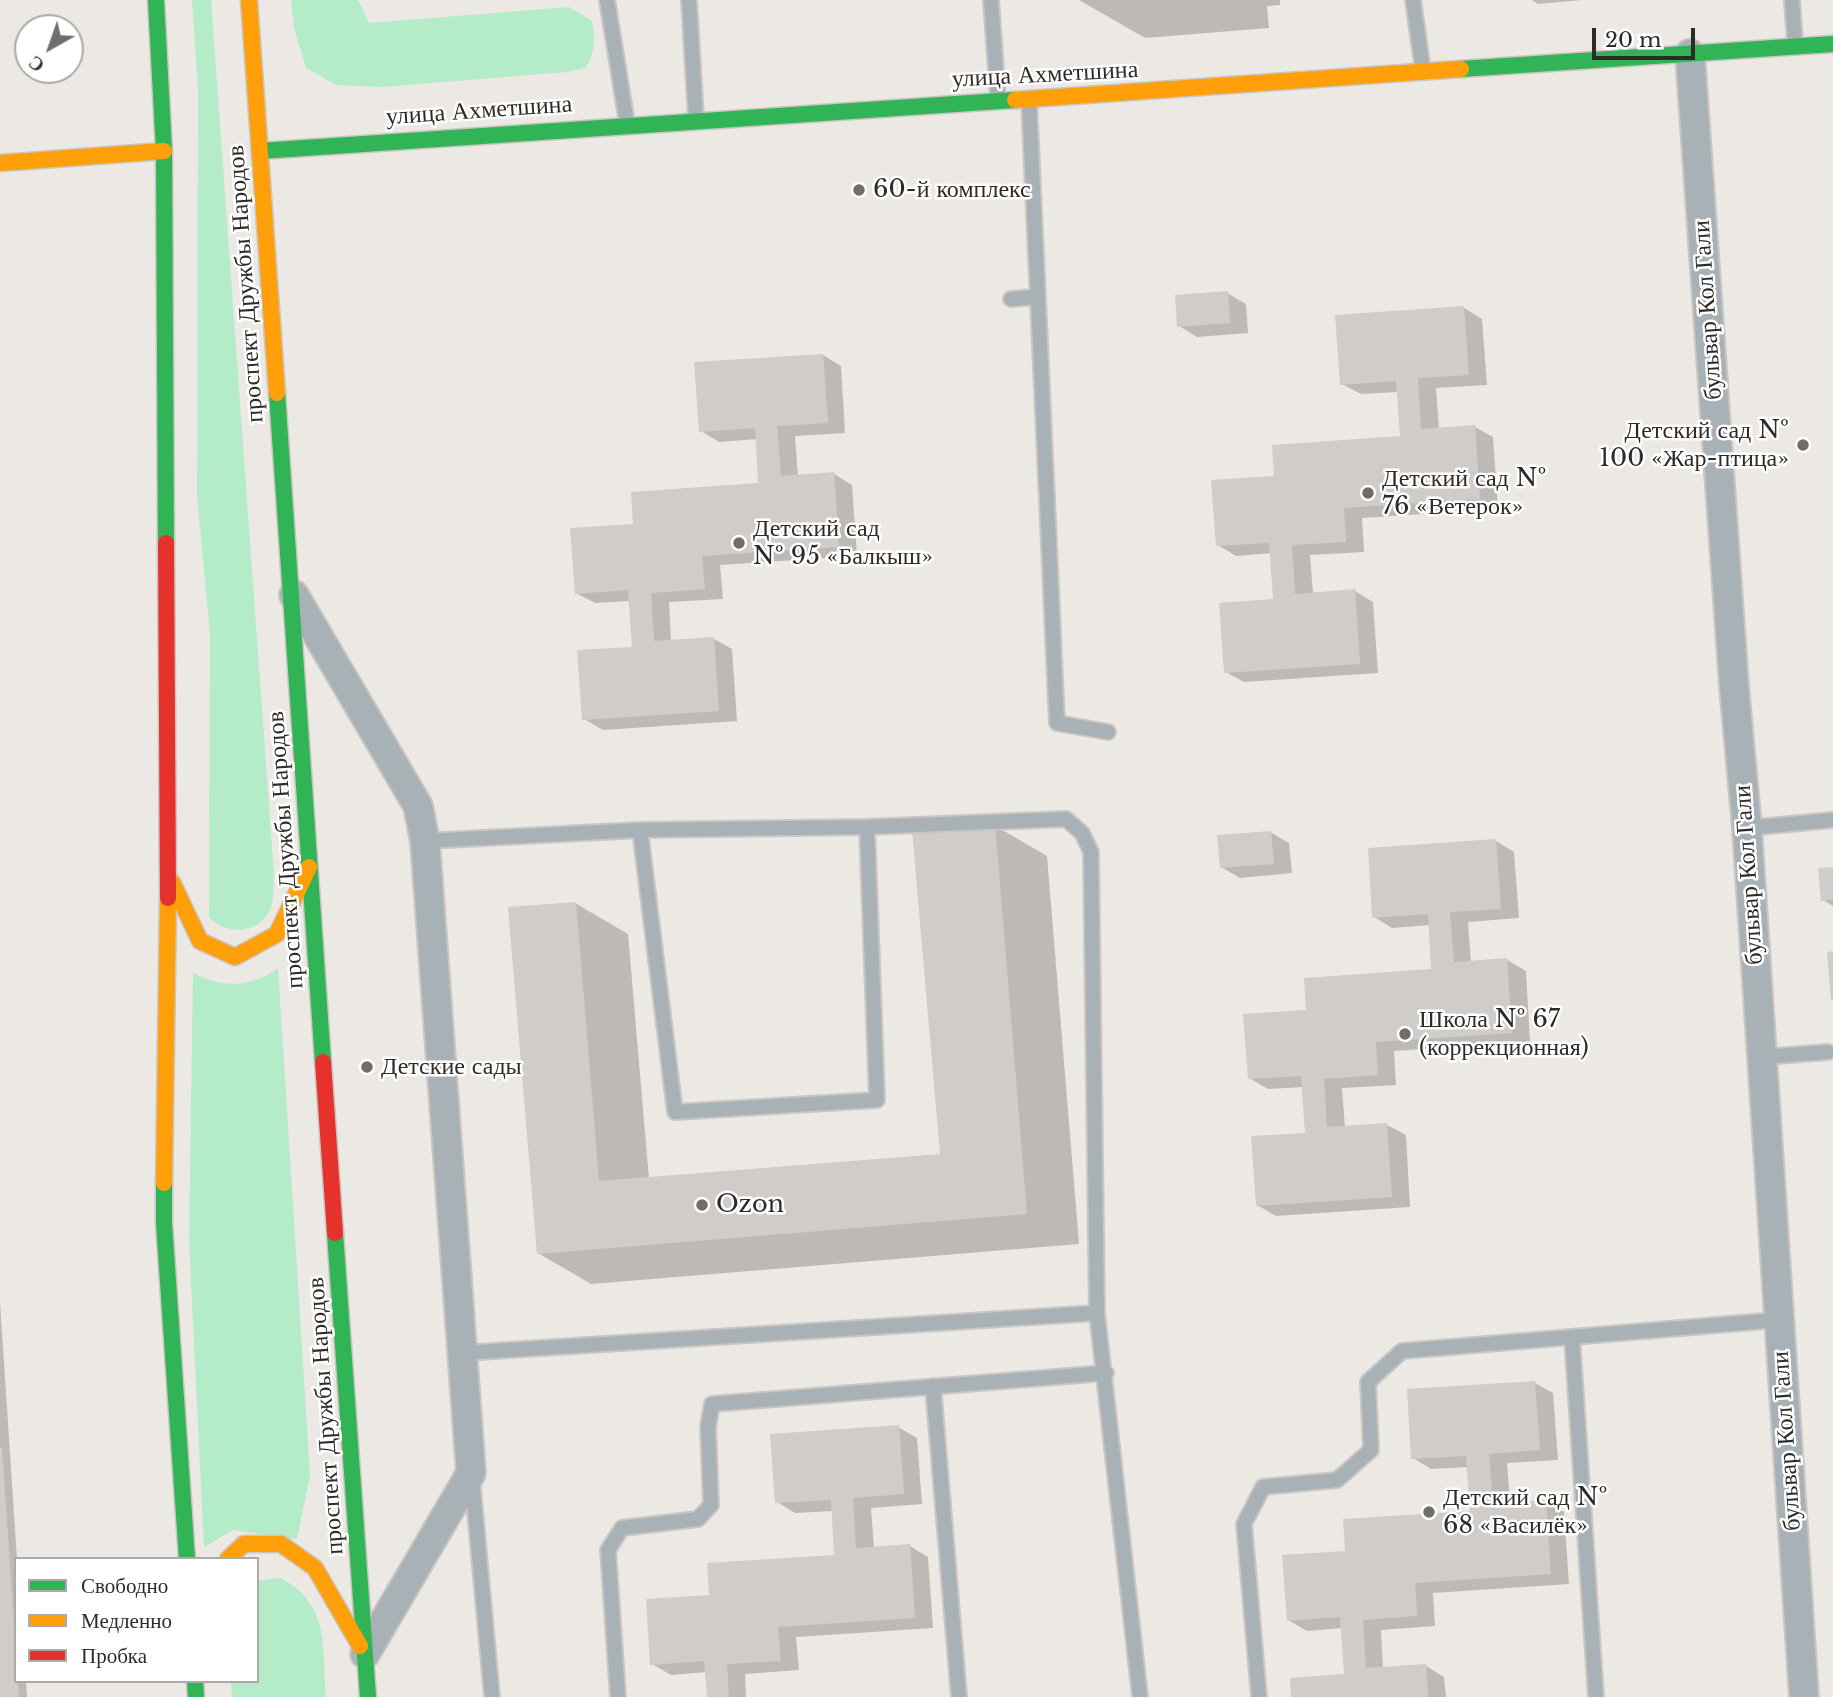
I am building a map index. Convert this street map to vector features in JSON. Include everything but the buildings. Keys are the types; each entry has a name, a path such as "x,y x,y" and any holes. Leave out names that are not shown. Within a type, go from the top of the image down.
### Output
{"main road":[{"path":"156,0 164,150 168,874 164,1223 187,1557"},
{"name":"проспект Дружбы Народов","path":"249,0 368,1697"},
{"name":"улица Ахметшина","path":"260,151 1833,44"},
{"path":"0,163 164,150"},
{"path":"168,874 200,941 235,957 277,934 310,865"},
{"path":"230,1557 244,1544 281,1545 315,1567 365,1654"}],"street":[{"name":"бульвар Кол Гали","path":"1690,54 1733,673 1747,828 1804,1697"},
{"path":"290,589 418,806 425,841 463,1353 471,1473 365,1654"}],"lane":[{"path":"607,0 627,124"},
{"path":"689,0 696,120"},
{"path":"991,0 998,100"},
{"path":"1413,0 1424,73"},
{"path":"1792,0 1796,47"},
{"path":"1028,98 1057,723 1108,732"},
{"path":"1011,299 1036,297"},
{"path":"425,841 640,830 867,827 1066,819 1082,833 1091,852 1097,1313 1106,1373 1140,1697"},
{"path":"1747,828 1833,820"},
{"path":"640,830 675,1112 877,1100 867,827"},
{"path":"1762,1057 1828,1052"},
{"path":"463,1353 1097,1313"},
{"path":"1259,1697 1244,1524 1263,1487 1337,1480 1371,1450 1368,1382 1402,1351 1778,1320"},
{"path":"1572,1338 1596,1697"},
{"path":"618,1697 608,1550 622,1528 698,1519 711,1505 708,1427 712,1404 1106,1373"},
{"path":"933,1386 958,1697"},
{"path":"471,1473 492,1697"}],"green space":[{"path":"192,0 211,0 274,875 273,901 267,914 253,927 235,930 226,928 209,917 210,634 197,496 198,87"},
{"path":"291,0 358,0 369,23 569,7 592,21 594,46 585,68 567,72 382,87 336,85 306,68 294,28"},
{"path":"278,968 310,1475 297,1539 233,1530 204,1547 189,1241 193,973 215,981 237,984 258,979"},
{"path":"280,1578 308,1601 316,1614 323,1645 326,1697 232,1697 231,1683 259,1683 259,1581"}],"traffic: fast":[{"path":"156,0 164,151 166,543"},
{"path":"1461,69 1833,44"},
{"path":"260,151 1015,100"},
{"path":"277,393 323,1062"},
{"path":"164,1183 164,1223 187,1557"},
{"path":"335,1233 368,1697"},
{"path":"195,1683 196,1697"}],"traffic: slow":[{"path":"249,0 277,393"},
{"path":"1015,100 1461,69"},
{"path":"0,163 164,151"},
{"path":"172,882 200,941 235,957 277,934 309,867"},
{"path":"164,1183 168,898"},
{"path":"230,1557 244,1544 281,1544 315,1568 360,1646"}],"traffic: jam":[{"path":"166,543 168,898"},
{"path":"323,1062 335,1233"}],"place":[{"name":"60-й комплекс","path":"859,190"},
{"name":"Детский сад № 100 «Жар-птица»","path":"1803,445"},
{"name":"Детский сад № 76 «Ветерок»","path":"1368,493"},
{"name":"Детский сад № 95 «Балкыш»","path":"739,543"},
{"name":"Школа № 67 (коррекционная)","path":"1405,1034"},
{"name":"Детские сады","path":"367,1067"},
{"name":"Ozon","path":"702,1205"},
{"name":"Детский сад № 68 «Василёк»","path":"1429,1512"}]}
